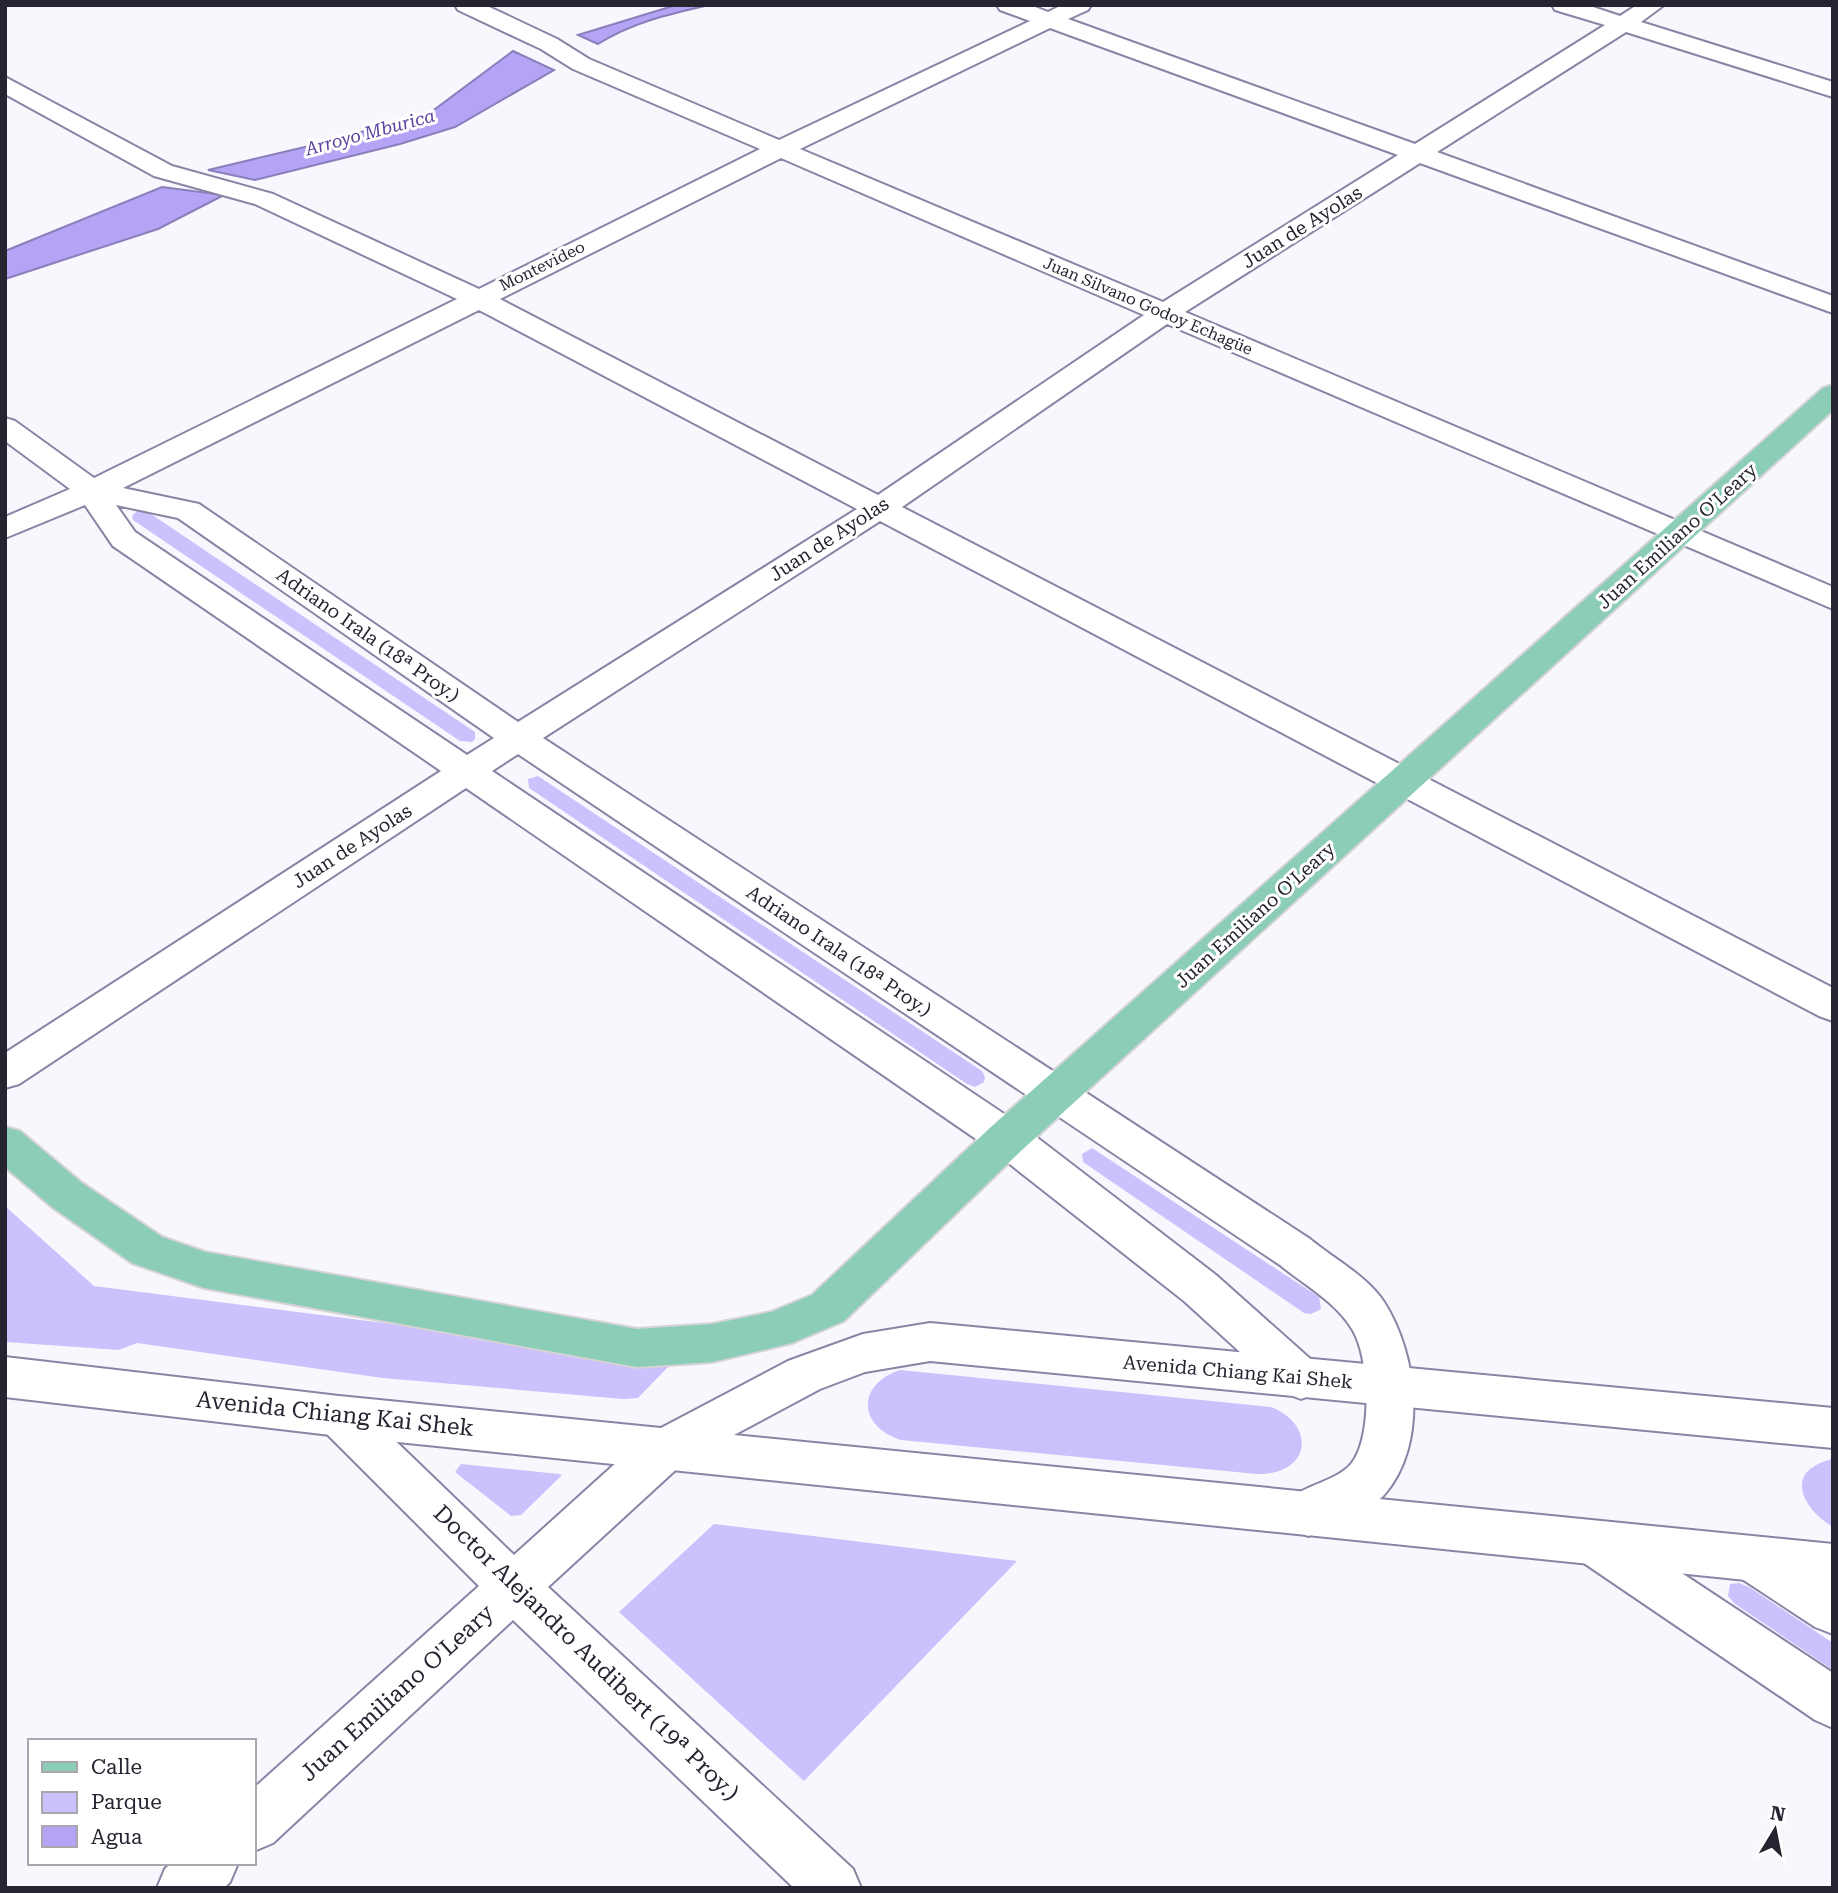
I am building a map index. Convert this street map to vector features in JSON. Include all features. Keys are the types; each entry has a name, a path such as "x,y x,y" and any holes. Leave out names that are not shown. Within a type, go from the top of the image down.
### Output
{"main road":[{"name":"Juan Emiliano O'Leary","path":"5,1143 67,1195 148,1250 204,1270 637,1348 712,1343 776,1330 828,1308 1007,1138 1833,394"}],"street":[{"name":"Juan Silvano Godoy Echagüe","path":"466,5 549,44 581,64 1833,599"},
{"path":"1008,5 1833,305"},
{"name":"Montevideo","path":"5,529 124,476 477,298 1080,5"},
{"path":"1563,5 1833,90"},
{"name":"Juan de Ayolas","path":"5,1073 518,738 878,509 1165,313 1653,5"},
{"path":"5,84 163,171 264,199 477,298 1833,1006"},
{"name":"Adriano Irala (18ª Proy.)","path":"5,428 91,490 124,538 1007,1138 1200,1288 1301,1379"},
{"name":"Adriano Irala (18ª Proy.)","path":"91,490 188,511 518,738 1295,1252 1345,1294 1367,1315 1384,1353 1389,1424 1383,1453 1367,1481 1308,1514"},
{"name":"Avenida Chiang Kai Shek","path":"665,1449 804,1375 863,1353 930,1342 1833,1428"},
{"name":"Avenida Chiang Kai Shek","path":"5,1377 340,1416 1833,1567"},
{"name":"Doctor Alejandro Audibert (19ª Proy.)","path":"340,1416 513,1587 834,1888"},
{"name":"Juan Emiliano O'Leary","path":"256,1822 665,1449"},
{"path":"1595,1543 1833,1703"},
{"path":"1753,1559 1833,1611"},
{"path":"184,1888 209,1865"}],"green space":[{"path":"137,511 148,512 475,732 475,739 472,742 460,741 133,520 132,516"},
{"path":"538,776 982,1071 984,1082 975,1087 967,1084 529,788 528,779"},
{"path":"1092,1148 1319,1297 1321,1309 1311,1314 1304,1313 1083,1162 1082,1154"},
{"path":"5,1206 94,1286 666,1359 669,1366 638,1398 623,1399 383,1378 137,1343 119,1350 5,1342"},
{"path":"900,1370 1271,1407 1286,1415 1296,1425 1302,1448 1297,1458 1288,1466 1275,1472 1257,1474 901,1440 887,1434 877,1425 870,1416 868,1405 876,1385"},
{"path":"1833,1459 1833,1527 1812,1509 1802,1490 1808,1471"},
{"path":"461,1464 562,1475 521,1515 511,1516 455,1472"},
{"path":"714,1524 1017,1561 804,1781 619,1612"},
{"path":"1739,1583 1833,1643 1833,1670 1735,1604 1728,1596 1730,1584"}],"water":[{"path":"676,5 710,5 638,24 598,44 578,35"},
{"name":"Arroyo Mburica","path":"513,51 554,70 455,127 400,144 255,180 208,170 326,142 431,112"},
{"path":"162,187 224,195 158,229 5,279 5,251"}]}
